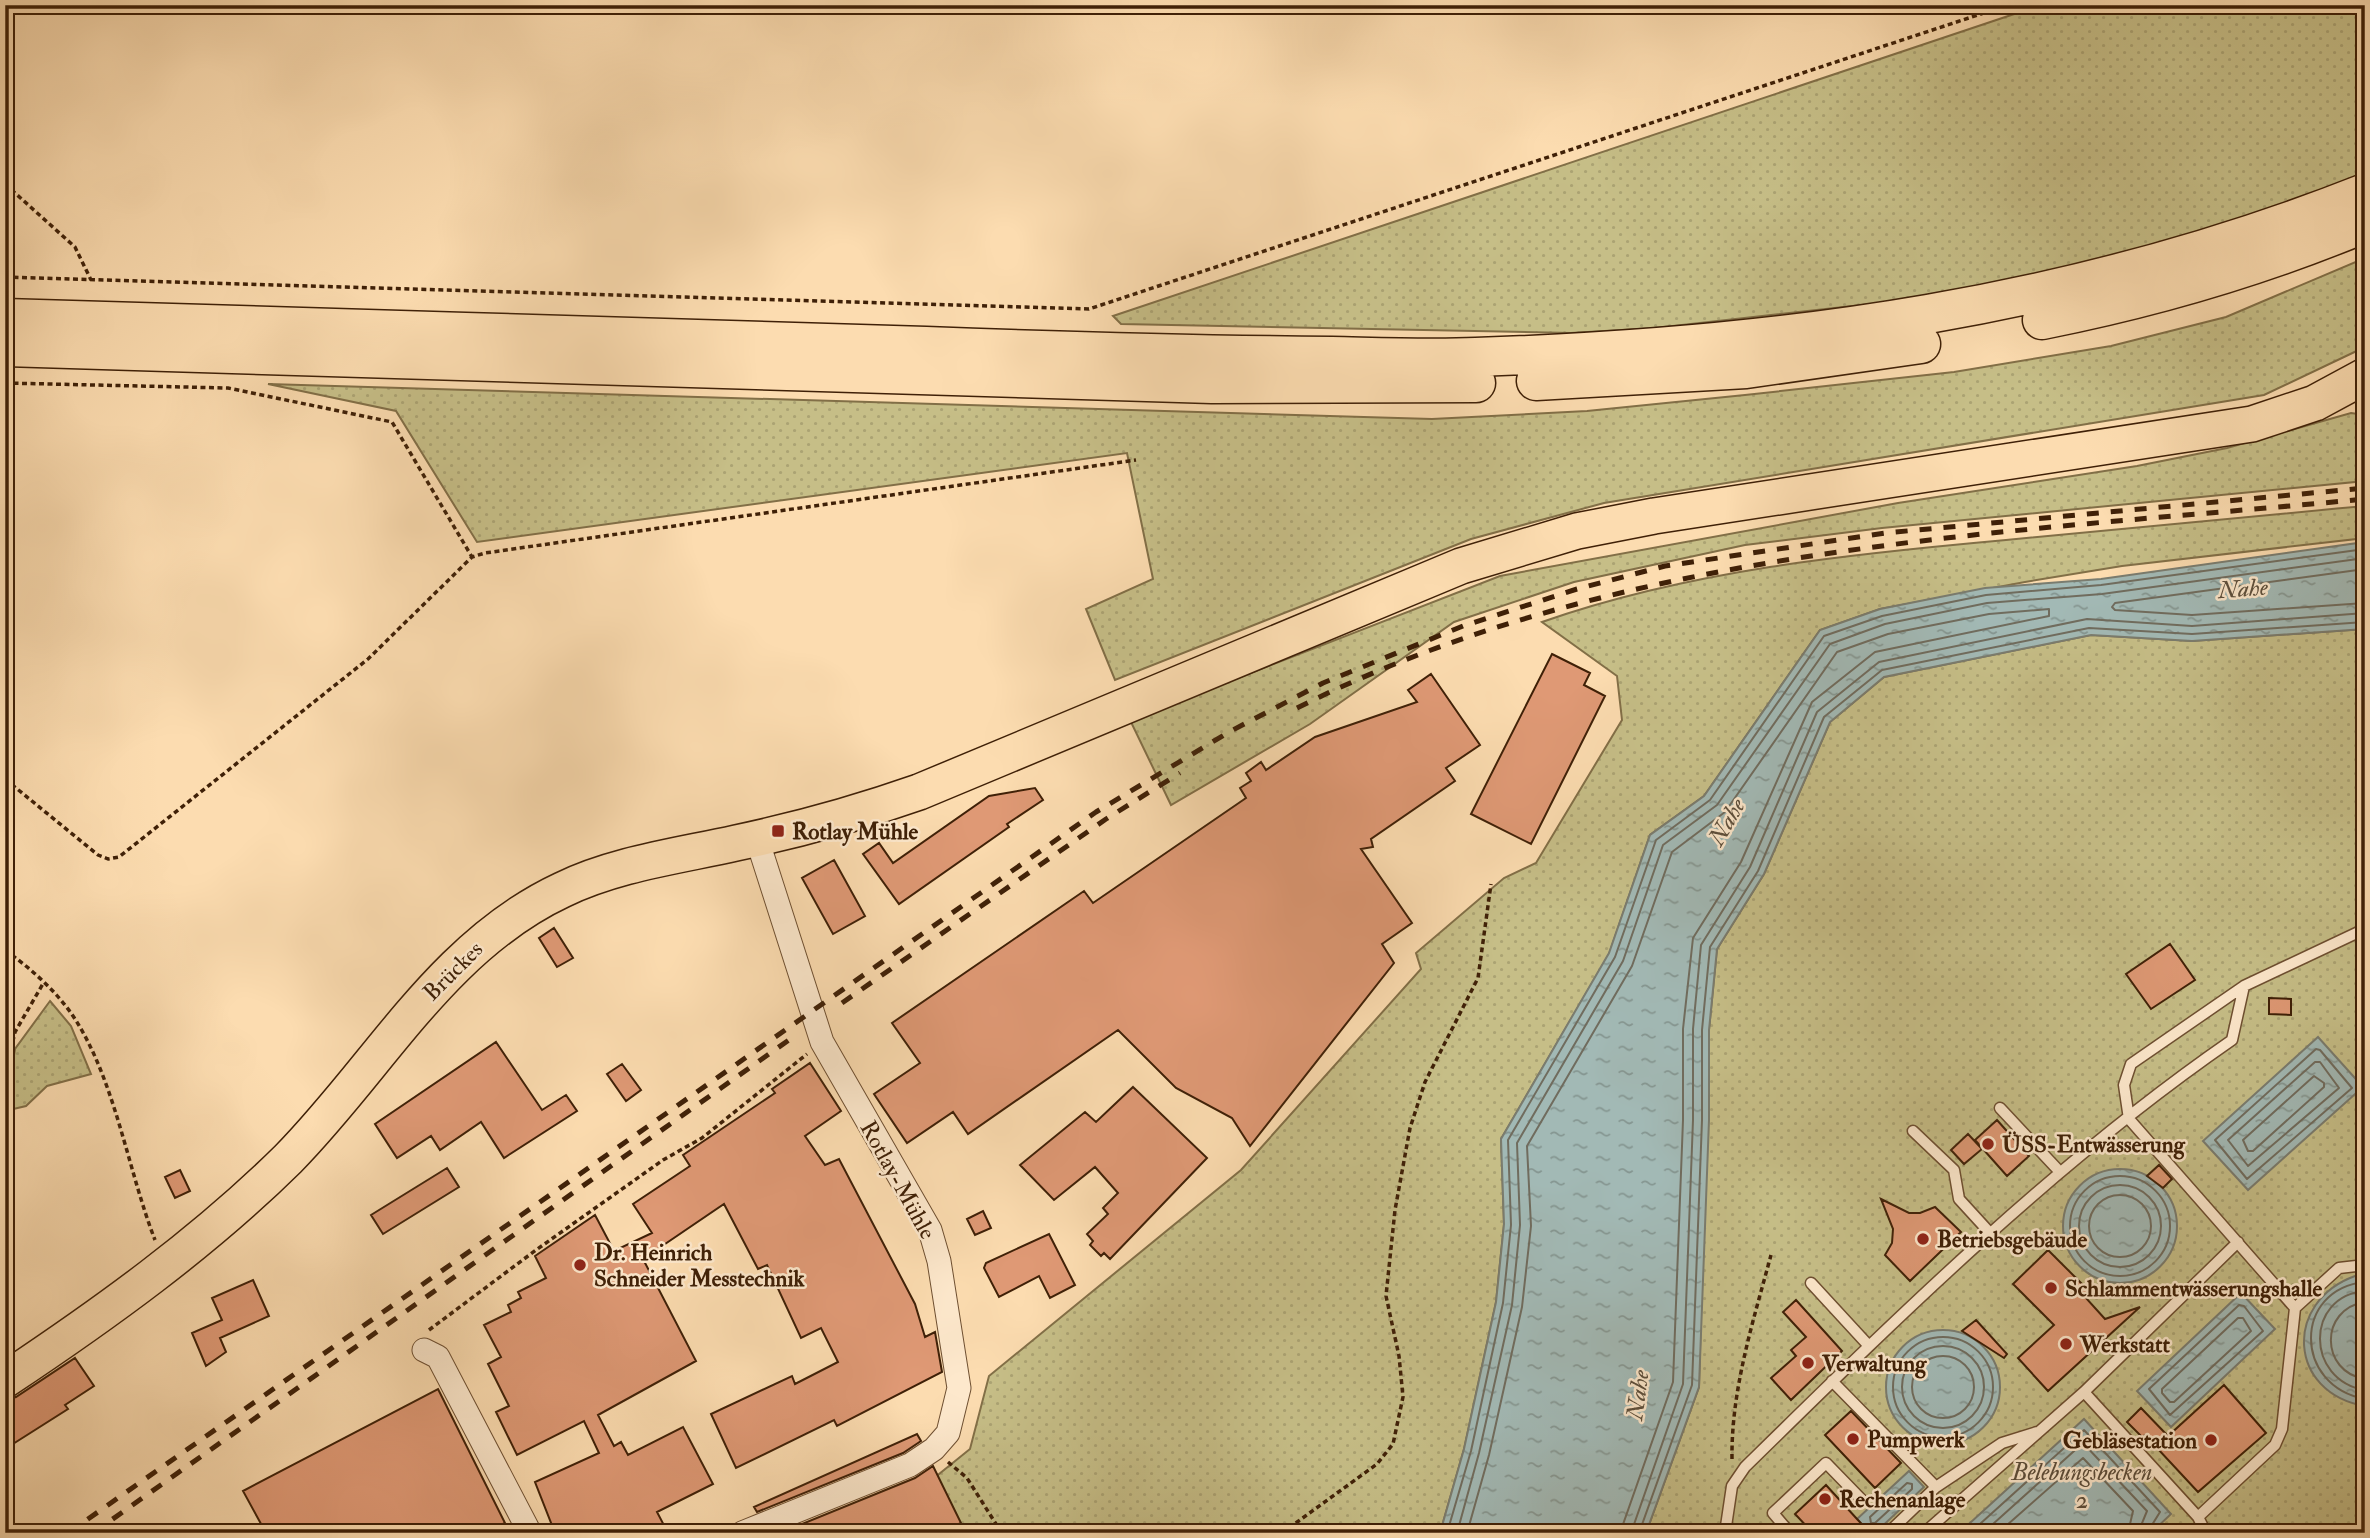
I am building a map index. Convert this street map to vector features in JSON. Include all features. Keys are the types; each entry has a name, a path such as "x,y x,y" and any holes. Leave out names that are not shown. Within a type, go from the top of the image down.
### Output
{"highway":[{"path":"5,318 1213,355 1470,358 1612,351 1743,341 1903,320 2073,287 2187,256 2365,193"},
{"path":"5,347 1212,384 1365,385 1620,378 1746,369 1912,346 2086,311 2196,284 2300,250 2365,223"}],"main road":[{"name":"Brückes","path":"5,1380 168,1263 288,1158 426,997 488,936 563,889 642,864 757,839 866,810 1014,753 1461,566 1577,531 1654,516 2252,424 2315,403 2365,376"}],"street":[{"name":"Rotlay-Mühle","path":"742,1533 869,1484 910,1465 934,1449 948,1433 959,1388 939,1261 930,1230 822,1042 757,839"},
{"path":"424,1350 438,1357 530,1533"}],"lane":[{"path":"2295,1308 2129,1119 2124,1085 2131,1064 2244,986 2365,929"},
{"path":"1725,1533 1732,1486 1745,1468 1869,1346 2060,1172 2100,1137 2129,1119 2232,1040 2244,986"},
{"path":"2000,1108 2060,1172"},
{"path":"1913,1131 1954,1170 1959,1199 1991,1234"},
{"path":"1924,1533 2084,1392 2238,1242"},
{"path":"2198,1517 2275,1445 2282,1429 2295,1308 2339,1268 2365,1265"},
{"path":"1811,1283 1869,1346"},
{"path":"1832,1381 1936,1486"},
{"path":"2084,1392 2198,1517 2206,1533"},
{"path":"1888,1533 1936,1486 2002,1443 2042,1430"},
{"path":"1790,1533 1773,1513 1826,1464 1862,1500"}],"path":[{"path":"5,277 1089,309 2008,5"},
{"path":"5,184 75,247 91,280"},
{"path":"5,383 228,387 392,422 472,557"},
{"path":"5,779 98,855 108,859 118,856 368,659 472,557 1136,460"},
{"path":"1282,1533 1377,1464 1395,1437 1403,1397 1386,1296 1395,1210 1410,1128 1425,1082 1478,978 1491,884"},
{"path":"5,950 44,982 72,1016 99,1071 154,1237 168,1263"},
{"path":"5,1075 15,1032 44,982"},
{"path":"424,1350 429,1330 440,1320 653,1168 702,1138 822,1042"},
{"path":"1732,1486 1731,1432 1737,1396 1771,1255"},
{"path":"934,1449 967,1478 996,1524 997,1533"}],"shaded area":[{"path":"2041,5 2365,5 2365,174 2279,208 2150,247 2034,277 1916,299 1655,328 1571,333 1121,324 1113,316"},
{"path":"2365,258 2365,347 2264,395 1604,503 1471,539 1115,680 1086,609 1153,579 1127,453 477,542 396,411 268,384 1432,419 1587,411 1954,372 2111,346 2226,317"},
{"path":"2351,413 2365,415 2365,481 1882,528 1745,545 1574,582 1454,622 1310,724 1171,805 1130,720 1500,576 1898,503 2137,466 2227,448"},
{"path":"2365,506 2365,538 2122,566 2025,582 1880,609 1820,630 1704,796 1650,835 1609,954 1501,1139 1504,1224 1496,1302 1464,1449 1440,1533 894,1533 928,1483 970,1449 989,1376 1241,1170 1421,969 1416,953 1504,878 1536,863 1622,720 1617,676 1542,622 1655,589 1830,558"},
{"path":"2365,629 2365,1533 1646,1533 1699,1387 1709,1030 1717,949 1764,874 1830,722 1884,677 2091,635 2192,641"},
{"path":"50,1001 71,1026 91,1074 47,1086 26,1106 5,1111 15,1049"}],"water":[{"name":"Nahe","path":"2365,542 2365,629 2192,641 2091,635 1884,677 1830,722 1764,874 1717,949 1709,1030 1709,1120 1699,1387 1646,1533 1440,1533 1464,1449 1496,1302 1504,1224 1501,1139 1609,953 1650,835 1704,796 1820,630 1880,609 1985,588 2101,579"},
{"path":"2318,1037 2363,1087 2248,1190 2203,1141"},
{"path":"2120,1169 2142,1173 2160,1186 2173,1204 2177,1226 2173,1248 2160,1266 2142,1279 2120,1283 2098,1279 2080,1266 2067,1248 2063,1226 2067,1204 2080,1186 2098,1173"},
{"path":"2355,1276 2365,1276 2365,1406 2340,1398 2321,1384 2309,1366 2304,1346 2306,1325 2315,1305 2332,1289"},
{"path":"2241,1293 2275,1329 2171,1427 2137,1391"},
{"path":"1943,1330 1965,1334 1983,1347 1996,1365 2000,1387 1996,1409 1983,1427 1965,1440 1943,1444 1921,1440 1903,1427 1890,1409 1886,1387 1890,1365 1903,1347 1921,1334"},
{"name":"Belebungsbecken 2","path":"2084,1419 2171,1514 2151,1533 1959,1533"},
{"path":"1909,1471 1924,1487 1875,1533 1870,1533 1857,1519"}],"building":[{"path":"1552,654 1590,673 1584,685 1605,696 1531,844 1471,814"},
{"path":"1431,674 1480,745 1446,768 1455,781 1371,839 1373,847 1361,849 1412,923 1382,944 1394,963 1250,1146 1232,1118 1176,1088 1118,1030 968,1134 953,1112 907,1143 874,1094 920,1063 892,1023 1084,891 1093,903 1246,798 1240,788 1251,781 1246,773 1261,762 1266,770 1315,737 1417,702 1408,690"},
{"path":"1035,788 1043,800 899,904 863,854 879,843 893,863 989,796"},
{"path":"834,860 865,916 833,934 802,878"},
{"path":"554,928 573,958 557,967 539,938"},
{"path":"2170,944 2195,980 2151,1009 2126,974"},
{"path":"2269,998 2291,999 2291,1015 2269,1014"},
{"path":"496,1042 542,1110 566,1095 577,1111 504,1158 481,1122 440,1150 431,1136 397,1158 375,1124"},
{"path":"810,1063 841,1111 805,1136 825,1165 839,1159 915,1304 925,1337 935,1332 942,1372 837,1426 834,1420 736,1468 711,1414 792,1376 795,1384 838,1362 821,1328 801,1338 767,1265 758,1269 724,1204 643,1259 696,1361 598,1415 614,1446 621,1442 628,1455 683,1427 713,1484 657,1512 668,1533 555,1533 535,1482 599,1453 584,1421 517,1455 496,1412 509,1406 488,1364 501,1357 484,1325 511,1312 508,1305 521,1298 518,1292 546,1278 535,1256 595,1215 614,1251 652,1233 633,1204 690,1166 683,1155 775,1093 772,1089"},
{"path":"622,1064 641,1090 626,1101 607,1074"},
{"path":"1133,1087 1207,1158 1110,1259 1104,1253 1101,1256 1090,1245 1093,1241 1087,1234 1108,1214 1103,1208 1118,1193 1095,1167 1054,1200 1020,1165 1085,1112 1096,1122"},
{"name":"ÜSS-Entwässerung","path":"1997,1120 2029,1156 2007,1176 1975,1140"},
{"path":"1968,1134 1982,1149 1964,1164 1951,1150"},
{"path":"2159,1165 2172,1179 2163,1188 2147,1176"},
{"path":"447,1168 459,1187 383,1234 371,1215"},
{"path":"180,1170 190,1191 175,1198 165,1177"},
{"name":"Betriebsgebäude","path":"1881,1199 1909,1213 1920,1213 1935,1207 1961,1232 1910,1281 1885,1255 1892,1243 1893,1229"},
{"path":"983,1211 991,1228 975,1235 967,1219"},
{"path":"1049,1234 1075,1285 1050,1298 1039,1276 999,1297 984,1268 986,1263"},
{"path":"2048,1250 2089,1291 2085,1297 2105,1319 2140,1307 2048,1391 2018,1358 2054,1325 2013,1284"},
{"path":"253,1280 269,1316 220,1338 226,1352 206,1366 192,1333 222,1320 212,1298"},
{"name":"Verwaltung","path":"1796,1300 1842,1351 1791,1400 1771,1378 1796,1356 1791,1350 1806,1337 1783,1312"},
{"path":"1976,1320 2007,1354 2004,1358 1962,1331"},
{"path":"75,1358 94,1386 65,1405 68,1409 5,1449 5,1400 16,1397"},
{"name":"Gebläsestation","path":"2224,1385 2266,1433 2198,1492 2145,1435 2142,1437 2127,1422 2141,1408 2168,1436"},
{"path":"438,1389 505,1523 484,1533 266,1533 243,1491"},
{"path":"1851,1411 1901,1463 1875,1488 1825,1435"},
{"path":"917,1434 921,1441 903,1453 757,1512 754,1507"},
{"path":"933,1466 961,1523 940,1533 780,1533 915,1478"},
{"name":"Rechenanlage","path":"1826,1485 1870,1533 1813,1533 1795,1514"}],"railway":[{"path":"68,1533 1096,812 1229,732 1323,683 1463,626 1577,589 1665,566 1885,533 2365,488"},
{"path":"1297,708 1423,653 1552,611 1685,579 1819,555 1955,537 2365,499"},
{"path":"842,1003 1106,819 1180,773"},
{"path":"93,1533 793,1037"}],"place":[{"name":"Rotlay Mühle","path":"778,831"},
{"name":"ÜSS-Entwässerung","path":"1988,1144"},
{"name":"Betriebsgebäude","path":"1923,1239"},
{"name":"Dr. Heinrich Schneider Messtechnik","path":"580,1265"},
{"name":"Schlammentwässerungshalle","path":"2051,1288"},
{"name":"Werkstatt","path":"2066,1344"},
{"name":"Verwaltung","path":"1808,1363"},
{"name":"Pumpwerk","path":"1853,1439"},
{"name":"Gebläsestation","path":"2211,1440"},
{"name":"Rechenanlage","path":"1825,1499"}]}
